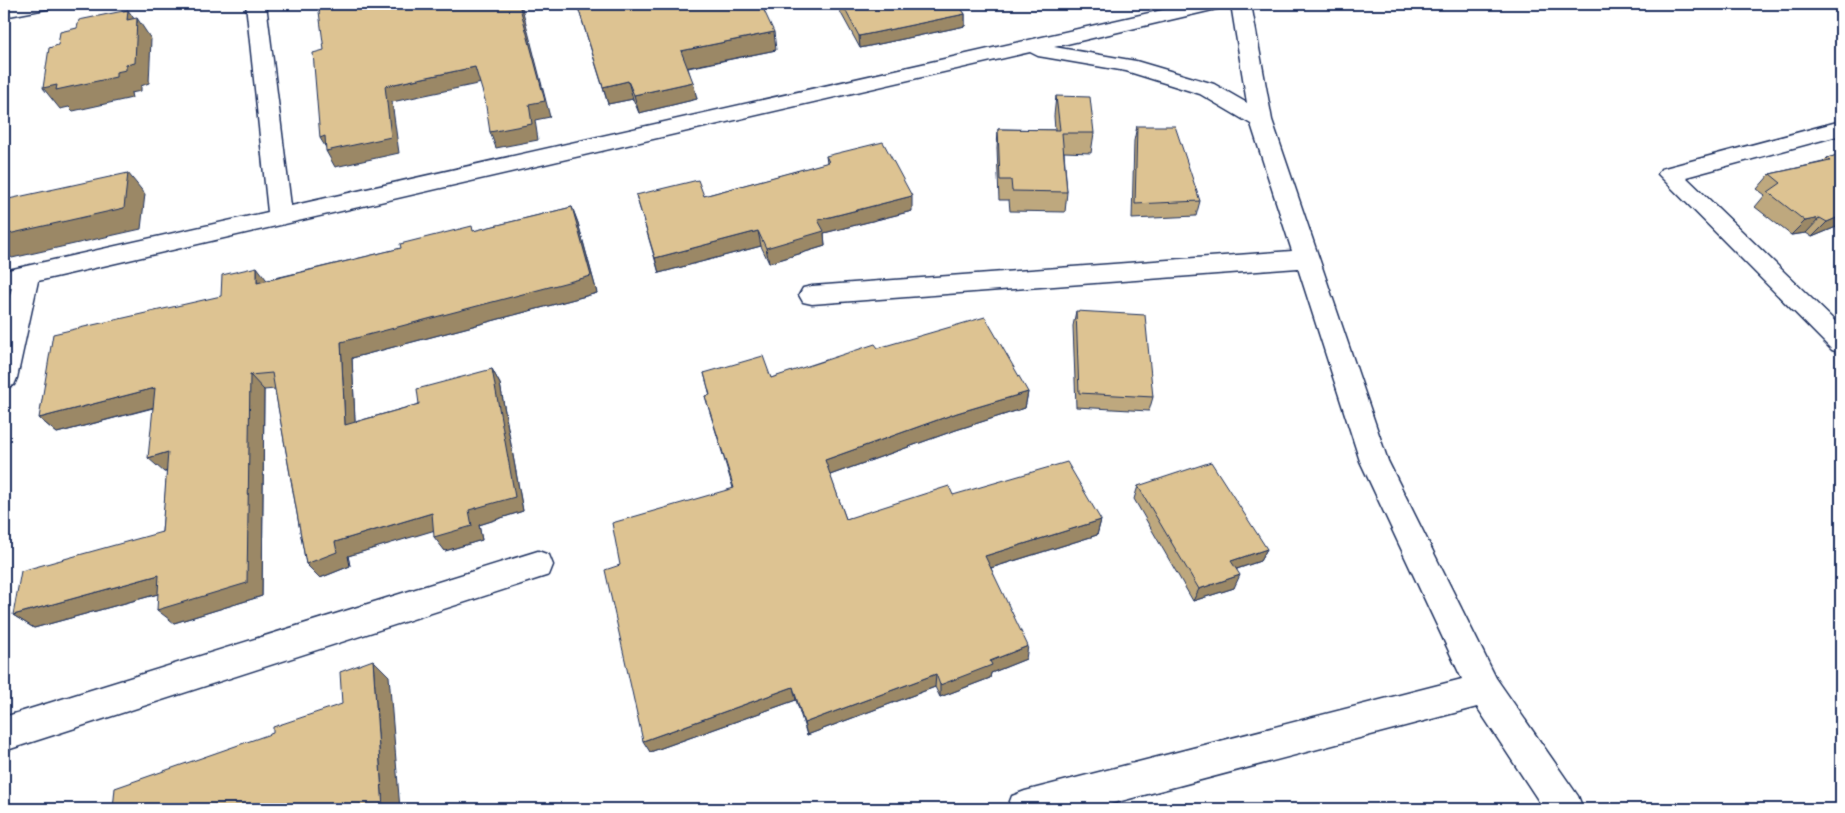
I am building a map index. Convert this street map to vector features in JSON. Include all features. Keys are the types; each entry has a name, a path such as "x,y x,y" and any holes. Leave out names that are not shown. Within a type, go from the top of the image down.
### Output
{"street":[{"path":"4,11 44,4"},
{"path":"256,4 280,217"},
{"path":"4,378 15,277 1214,4"},
{"path":"1241,4 1261,120 1374,461 1484,689 1565,809"},
{"path":"1023,48 1129,64 1207,89 1261,120"},
{"path":"1841,128 1669,174 1841,343"},
{"path":"812,295 1307,259"},
{"path":"4,734 538,565"},
{"path":"1025,809 1484,689"}],"building":[{"path":"318,4 519,4 545,101 529,104 532,124 490,132 485,100 475,67 385,86 391,137 326,151 325,136 320,138 313,53 324,50"},
{"path":"577,4 761,4 774,32 681,51 693,82 634,95 628,81 603,87"},
{"path":"842,4 958,4 965,14 859,36"},
{"path":"128,10 127,20 137,18 135,63 126,65 126,70 116,72 116,77 56,90 57,85 43,88 49,48 58,45 60,32 77,28 79,20"},
{"path":"1056,96 1090,97 1094,133 1062,133 1067,192 1012,191 1011,180 1000,180 998,129 1060,130"},
{"path":"1137,126 1175,126 1200,201 1135,204"},
{"path":"883,142 912,196 818,220 824,231 766,248 758,231 655,258 636,195 698,180 704,196 829,162 826,156"},
{"path":"1841,154 1841,216 1827,222 1820,218 1805,221 1768,192 1781,183 1770,174 1830,161 1827,158"},
{"path":"128,173 124,208 4,235 4,200"},
{"path":"572,207 591,276 341,342 345,425 419,404 417,389 492,369 515,497 469,510 472,526 434,537 432,513 335,542 337,552 306,564 272,373 250,375 247,583 157,610 159,575 13,615 21,571 162,532 168,452 148,458 155,388 39,418 53,334 221,296 222,275 257,267 257,283 401,248 400,244 472,226 473,231"},
{"path":"1076,311 1145,315 1153,397 1079,393"},
{"path":"985,317 1028,392 957,413 825,460 846,519 949,486 953,495 1067,462 1101,520 985,556 1028,646 990,661 992,665 940,685 936,674 804,723 793,687 643,741 605,570 620,565 612,523 734,488 705,396 710,395 704,373 763,356 771,378 875,344 878,348"},
{"path":"1211,462 1267,549 1231,561 1240,575 1199,589 1138,486"},
{"path":"373,660 383,809 113,809 115,788 273,733 273,727 342,704 340,672"}]}
